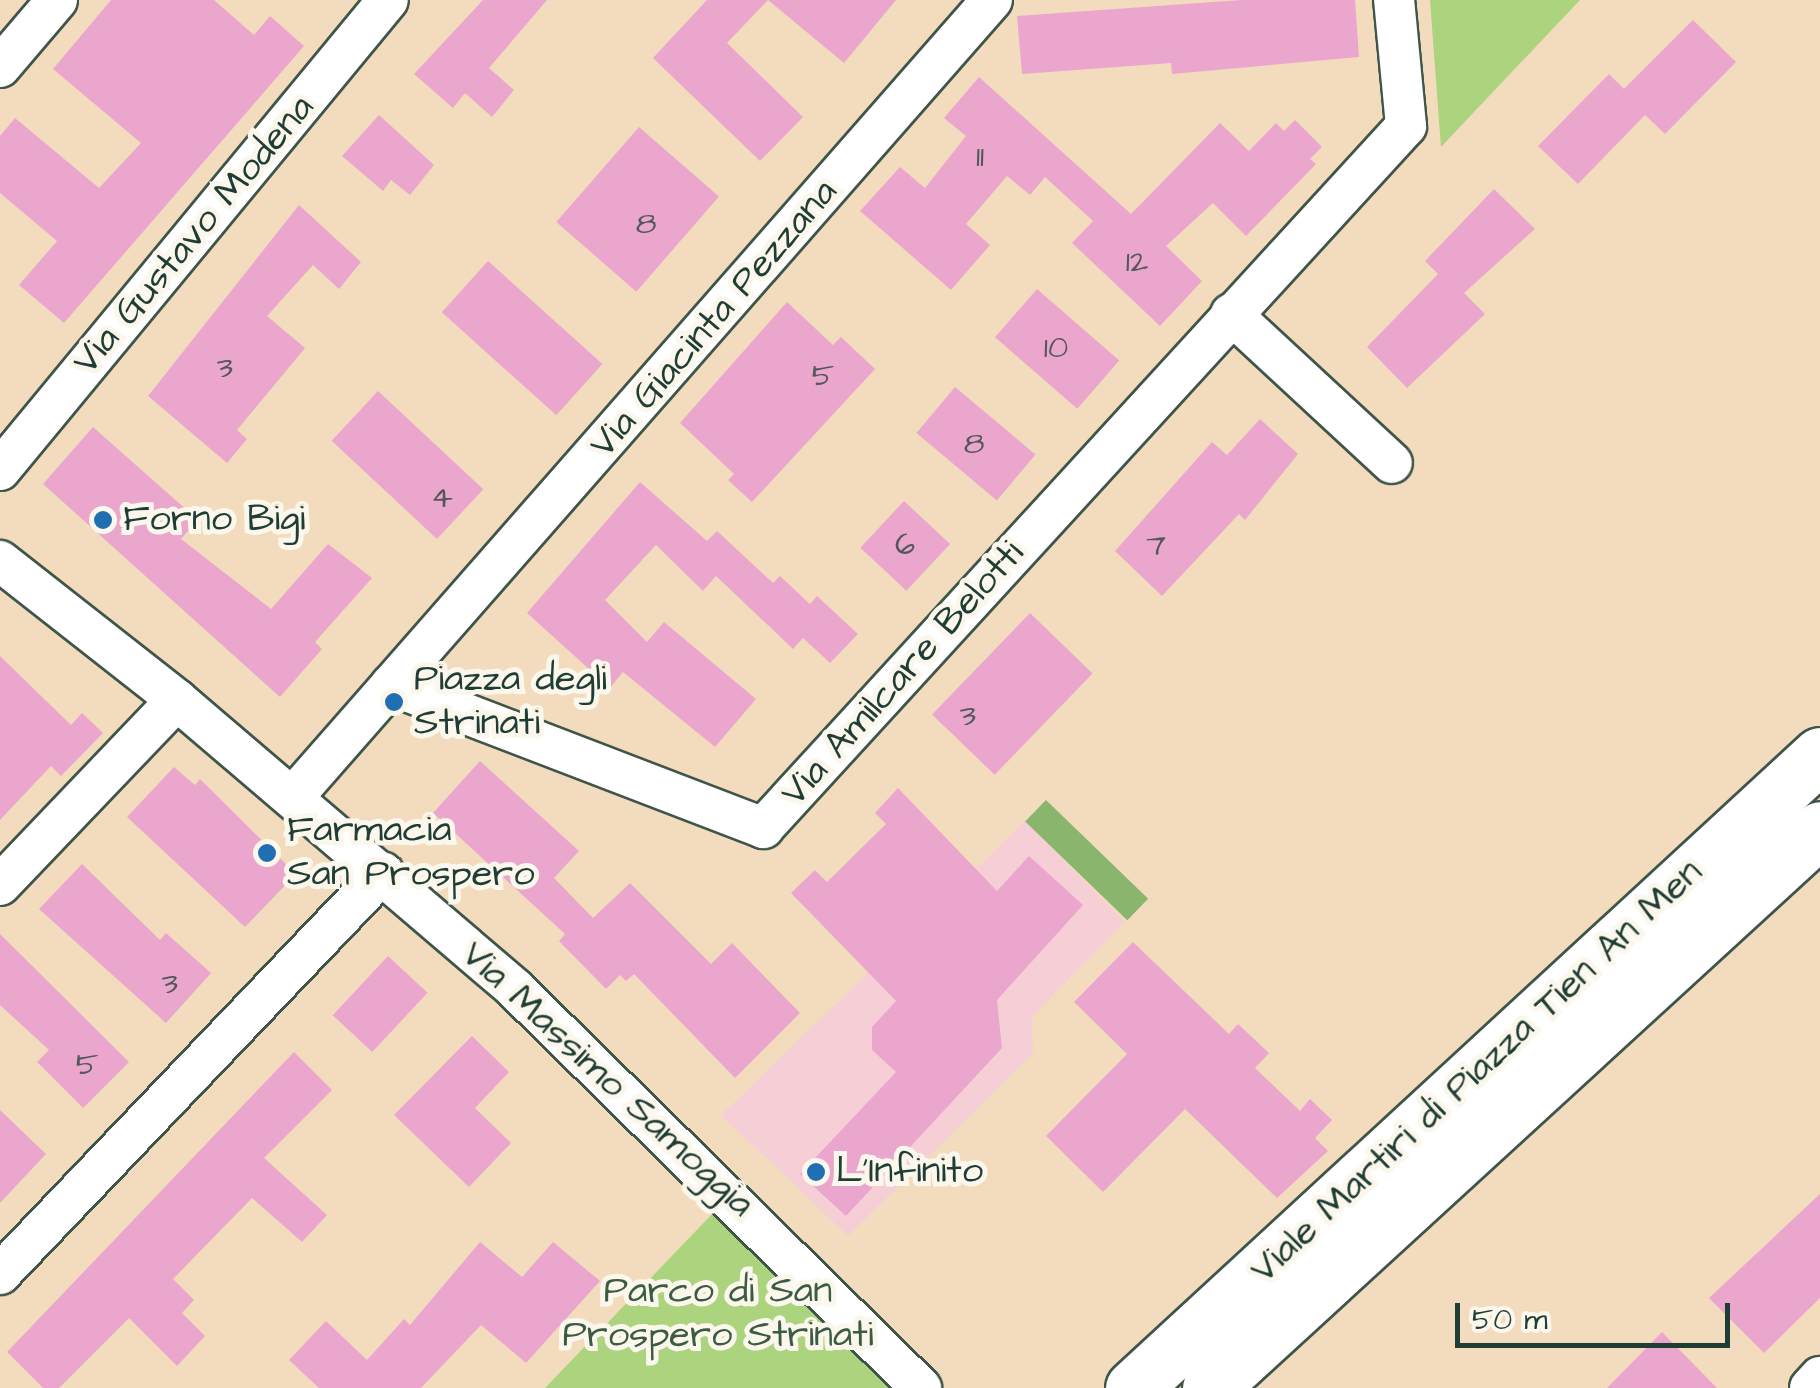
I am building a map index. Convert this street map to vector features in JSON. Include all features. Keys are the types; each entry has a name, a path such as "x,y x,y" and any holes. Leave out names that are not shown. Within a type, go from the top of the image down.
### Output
{"highway":[{"name":"Viale Martiri di Piazza Tien An Men","path":"1210,1388 1242,1323 1820,755"},
{"name":"Viale Martiri di Piazza Tien An Men","path":"1133,1388 1242,1323 1820,829"}],"street":[{"path":"0,67 56,0"},
{"name":"Via Gustavo Modena","path":"0,470 388,0"},
{"name":"Via Giacinta Pezzana","path":"391,685 992,0"},
{"name":"Via Amilcare Belotti","path":"391,685 764,828 1406,126 1394,0"},
{"path":"1231,314 1392,463"},
{"name":"Via Massimo Samoggia","path":"0,560 177,700 516,990 921,1388"},
{"path":"293,797 391,685"},
{"path":"0,885 177,700"},
{"path":"0,1274 383,874"},
{"path":"1810,1388 1820,1377"}],"shaded area":[{"path":"1025,821 1125,922 1032,1017 1033,1054 848,1236 721,1115"}],"green space":[{"path":"1430,0 1580,0 1441,147"},
{"path":"1046,800 1148,899 1127,920 1025,822"},
{"name":"Parco di San Prospero Strinati","path":"716,1210 893,1388 545,1388"}],"building":[{"path":"111,0 214,0 254,35 270,16 304,46 64,323 19,285 57,241 0,193 0,136 15,118 99,188 141,143 53,69"},
{"path":"483,0 547,0 489,68 514,90 492,117 465,93 453,108 414,74"},
{"path":"707,0 768,0 727,43 803,117 760,161 653,58"},
{"path":"768,0 896,0 844,63"},
{"path":"1241,0 1355,0 1359,57 1172,74 1171,63 1022,74 1017,16"},
{"path":"1693,20 1736,62 1665,134 1645,115 1578,184 1538,146 1609,74 1624,89"},
{"path":"979,77 1131,214 1220,123 1249,151 1276,123 1284,131 1295,120 1322,147 1310,159 1316,164 1246,236 1213,203 1166,246 1202,281 1160,326 1072,243 1093,221 1045,177 1030,195 1007,176 966,224 990,245 951,290 860,211 900,167 925,188 966,136 944,118"},
{"path":"379,115 434,165 410,195 391,180 383,191 342,156"},
{"path":"639,127 719,197 636,292 556,222"},
{"path":"1494,189 1535,229 1464,293 1485,314 1407,388 1367,347 1438,274 1425,261"},
{"path":"299,205 361,262 339,289 313,265 267,316 305,348 237,430 247,439 227,463 148,396"},
{"path":"488,261 602,364 556,415 442,312"},
{"path":"1037,289 1119,361 1077,409 995,337"},
{"path":"787,302 833,345 841,337 875,369 752,502 728,480 734,474 680,423"},
{"path":"955,387 1035,454 997,500 916,433"},
{"path":"378,391 483,489 437,539 332,441"},
{"path":"1260,419 1298,454 1245,520 1239,514 1162,596 1115,551 1212,442 1227,455"},
{"path":"93,427 198,520 181,539 271,609 328,544 372,578 315,642 322,649 280,697 43,484"},
{"path":"640,482 707,541 717,531 773,583 780,576 810,604 817,596 858,634 830,663 803,638 793,649 716,576 703,591 656,545 605,600 647,642 664,622 756,699 715,747 623,672 610,688 527,613"},
{"path":"904,501 950,544 906,591 860,548"},
{"path":"1030,613 1093,673 995,775 932,714"},
{"path":"0,656 71,725 82,713 103,733 61,776 51,766 0,820"},
{"path":"480,761 579,851 554,878 593,918 630,883 711,964 732,943 800,1013 735,1078 634,974 626,981 620,975 606,989 559,941 565,934 433,813"},
{"path":"174,767 195,785 200,779 296,874 245,927 127,817"},
{"path":"898,788 997,891 1029,856 1083,905 997,1000 1002,1048 846,1216 800,1174 896,1072 872,1050 872,1027 896,1001 791,893 815,870 827,882 886,824 875,813"},
{"path":"82,864 160,940 166,933 211,973 166,1023 39,909"},
{"path":"0,934 129,1062 83,1108 37,1062 49,1050 0,1005"},
{"path":"1133,942 1229,1034 1238,1024 1269,1053 1255,1068 1300,1111 1310,1099 1332,1120 1315,1138 1328,1151 1277,1198 1185,1109 1103,1192 1046,1136 1127,1054 1074,1002"},
{"path":"388,956 427,993 372,1052 333,1015"},
{"path":"472,1036 509,1072 475,1108 511,1143 469,1187 394,1115"},
{"path":"294,1052 332,1090 264,1158 327,1215 302,1242 252,1198 173,1279 194,1300 182,1313 205,1336 177,1366 129,1318 59,1388 43,1388 7,1352"},
{"path":"0,1110 46,1154 0,1203"},
{"path":"1820,1194 1820,1298 1764,1353 1709,1298"},
{"path":"480,1242 522,1277 553,1242 600,1281 526,1363 481,1325 421,1388 319,1388 289,1360 326,1321 367,1360 404,1319 410,1325"},
{"path":"1662,1332 1717,1388 1607,1388"}],"place":[{"name":"Forno Bigi","path":"103,520"},
{"name":"Piazza degli Strinati","path":"394,702"},
{"name":"Farmacia San Prospero","path":"267,853"},
{"name":"L'Infinito","path":"816,1172"}]}
